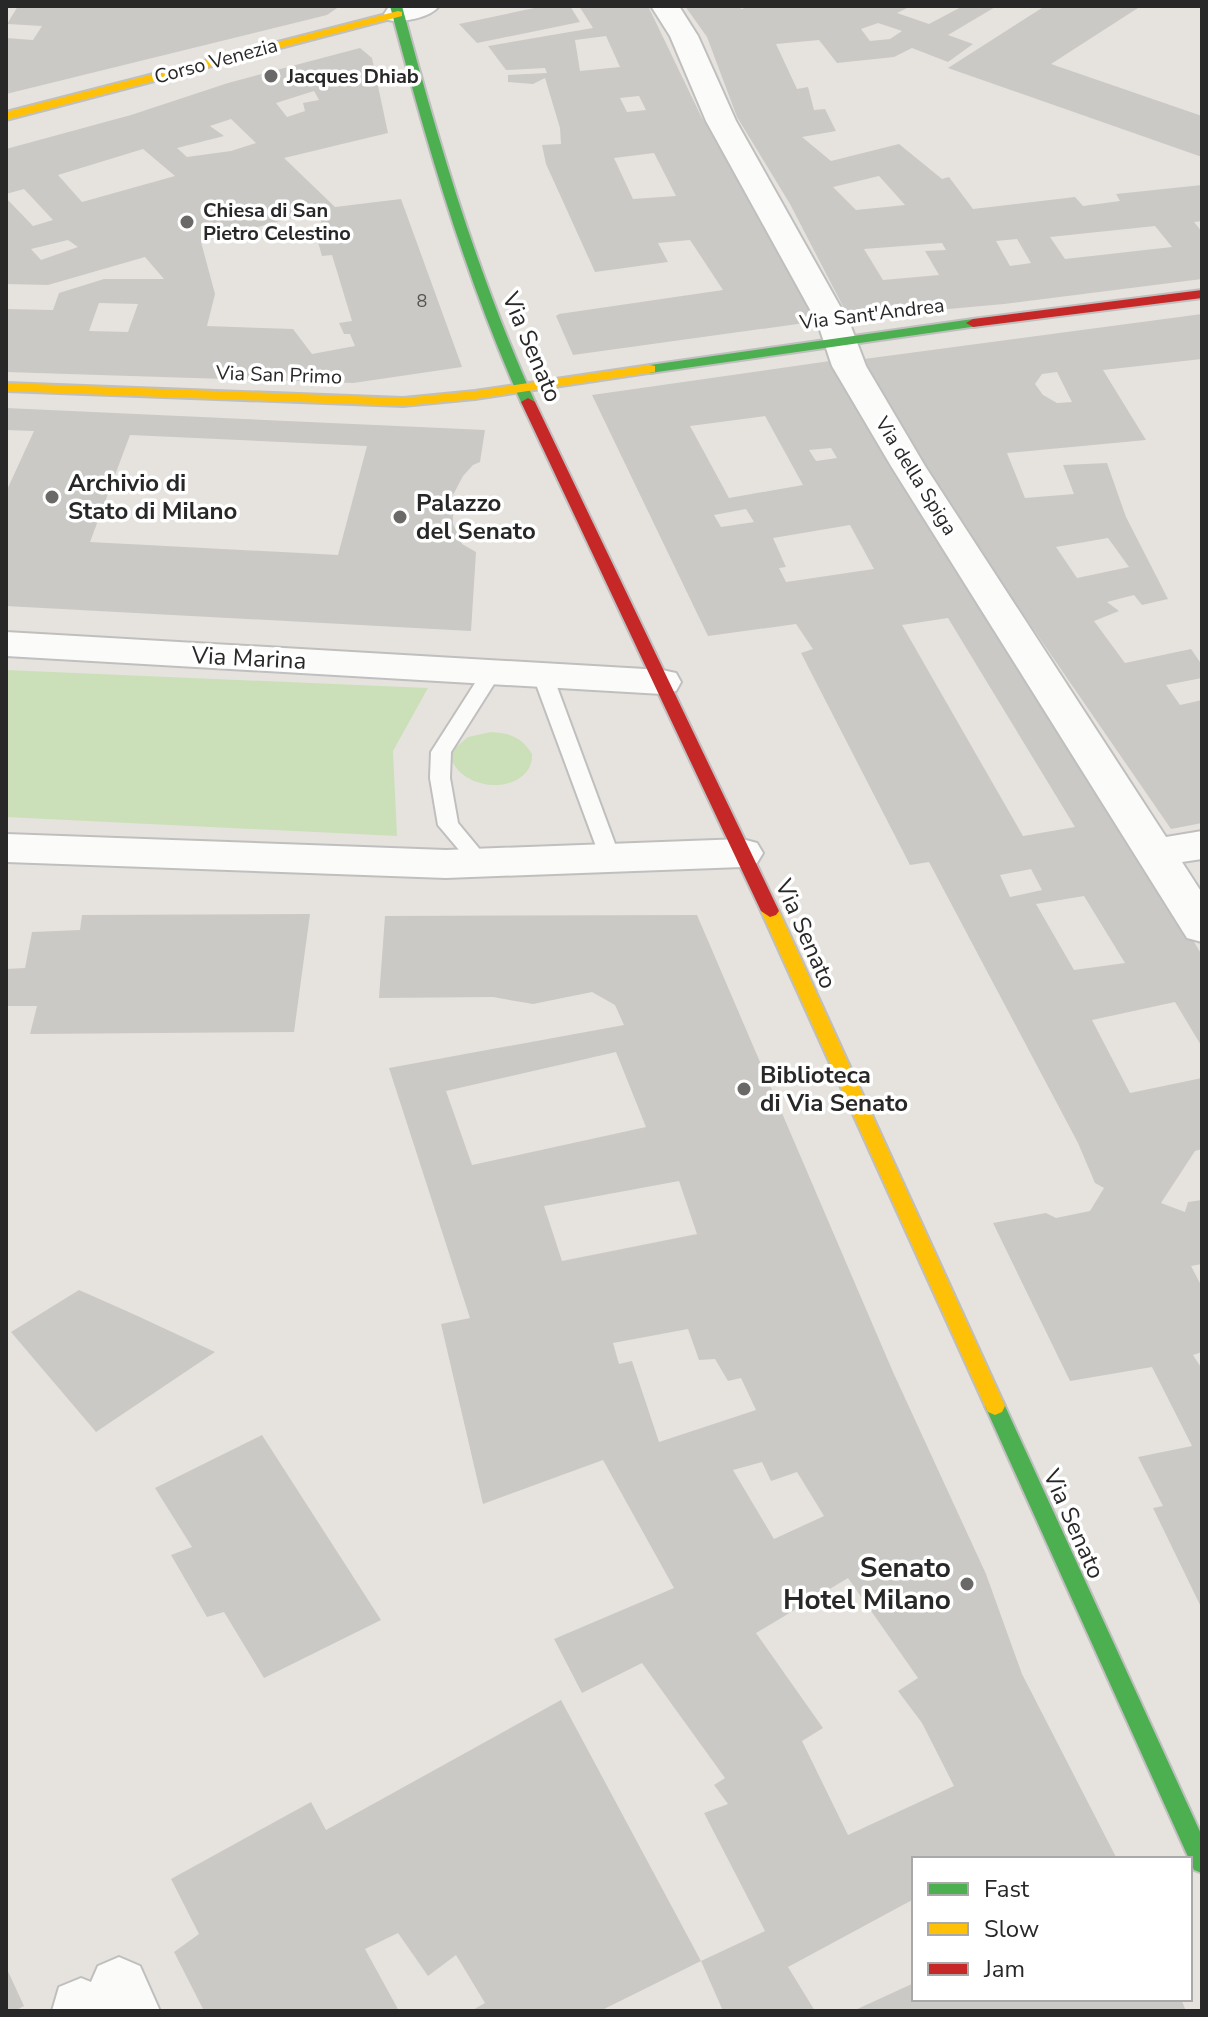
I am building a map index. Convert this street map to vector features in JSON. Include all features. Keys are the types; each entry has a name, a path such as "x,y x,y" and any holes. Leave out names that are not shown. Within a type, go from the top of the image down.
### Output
{"street":[{"name":"Corso Venezia","path":"6,116 397,10 425,6"},
{"name":"Via della Spiga","path":"665,6 684,36 721,121 834,324 845,358 908,466 1202,927"},
{"name":"Via Senato","path":"397,10 444,186 520,387 742,853 1202,1862"},
{"name":"Via Sant'Andrea","path":"548,382 839,340 1202,294"},
{"name":"Via San Primo","path":"6,387 403,402 475,395 548,382"},
{"name":"Via Marina","path":"6,644 662,682"},
{"path":"1154,853 1202,845"},
{"path":"6,848 482,864 742,853"}],"lane":[{"path":"482,864 448,825 440,778 441,752 491,673"},
{"path":"543,676 611,860"}],"green space":[{"path":"6,670 428,688 393,751 397,836 6,817"},
{"path":"491,732 515,737 532,754 529,767 521,777 510,783 495,785 467,777 456,767 449,753 468,737"}],"building":[{"path":"18,6 340,6 327,15 6,94 6,38 33,40 42,26 7,24"},
{"path":"544,6 570,6 580,22 477,43 459,24"},
{"path":"579,6 648,6 701,116 797,280 792,281 819,321 573,355 556,316 559,314 723,290 690,240 658,243 668,262 595,272 546,164 542,145 561,144 560,128 545,78 533,84 508,82 508,75 547,73 545,68 506,70 488,46 593,28","holes":["606,36 620,67 580,71 575,40","639,96 646,110 627,112 620,98","654,153 676,196 633,199 614,158"]},
{"path":"685,6 736,6 742,9 749,6 911,6 897,13 929,24 963,6 997,6 948,35 973,44 948,62 912,48 894,57 837,63 819,40 776,44 797,89 808,87 814,110 825,109 836,131 802,137 831,161 899,144 942,179 949,177 973,209 1075,197 1083,206 1120,201 1116,194 1202,185 1202,221 1194,222 1202,232 1202,279 1004,304 849,318 790,204 737,117 707,37","holes":["878,23 902,31 890,39 870,41 861,29","879,176 905,205 856,210 833,187","1155,226 1172,247 1065,259 1050,237","1017,239 1031,263 1010,266 996,241","942,243 946,250 925,251 939,275 883,280 864,249"]},
{"path":"1045,6 1141,6 1051,64 1202,116 1202,157 948,68"},
{"path":"360,48 372,58 388,133 284,158 335,207 401,199 462,367 353,383 6,372 6,309 53,310 59,293 104,279 164,279 145,257 48,285 6,284 6,198 33,226 53,220 24,189 6,194 6,149 131,115 228,83","holes":["314,91 319,100 303,103 305,111 287,117 276,103","231,119 256,143 231,151 187,157 177,148 224,136 210,126","143,149 175,176 82,202 58,175","318,211 326,238 317,239 322,256 332,255 352,321 339,323 344,334 350,334 355,346 312,354 293,329 207,326 215,294 201,242","68,240 78,247 41,260 31,249","99,303 138,304 128,332 89,331"]},
{"path":"1202,314 1202,359 1103,370 1146,440 1007,453 1025,498 1074,494 1063,465 1107,463 1126,517 1168,599 1142,605 1134,595 1107,602 1119,611 1094,621 1125,663 1191,649 1202,665 1202,678 1166,685 1180,705 1202,700 1202,823 1171,829 967,533 864,359","holes":["1057,372 1072,402 1057,403 1043,395 1035,384 1042,374","1108,538 1129,567 1077,578 1056,547"]},
{"path":"837,360 1202,955 1202,1047 1175,1002 1092,1020 1130,1093 1202,1078 1202,1149 1195,1151 1161,1203 1185,1212 1188,1202 1202,1200 1202,1264 1191,1266 1202,1287 1202,1352 1193,1355 1202,1369 1202,1609 1153,1508 1163,1506 1138,1457 1192,1446 1152,1367 1070,1381 993,1223 1046,1213 1056,1218 1090,1211 1104,1188 1095,1183 1078,1143 929,862 910,865 801,653 813,649 796,624 708,636 592,395","holes":["765,416 803,485 729,498 690,426","831,448 837,458 816,461 809,450","746,509 754,522 721,527 714,515","850,525 874,569 786,582 779,568 786,567 773,538","948,618 1075,827 1023,836 902,625","1031,869 1042,890 1010,897 1000,875","1084,896 1125,963 1074,970 1036,904"]},
{"name":"Palazzo del Senato","path":"6,408 485,430 480,462 463,476 453,495 453,524 462,544 476,552 471,631 6,606 6,492 34,431 6,430","holes":["130,435 367,446 338,555 90,542"]},
{"path":"310,914 294,1032 30,1034 37,1006 6,1006 6,969 25,968 32,932 80,930 82,915"},
{"path":"697,915 893,1372 986,1574 1022,1674 1116,1857 912,1857 912,1900 788,1967 815,2011 723,2011 701,1961 765,1931 704,1813 728,1804 714,1785 725,1778 642,1663 582,1693 554,1639 674,1588 603,1460 483,1504 441,1324 470,1318 389,1068 624,1025 615,1005 592,992 533,1004 493,997 379,998 385,916","holes":["616,1052 646,1127 472,1165 446,1091","679,1181 697,1234 562,1261 544,1206","688,1329 699,1360 715,1359 728,1381 741,1378 756,1410 659,1442 632,1361 619,1364 613,1343","762,1462 771,1481 797,1472 824,1516 774,1539 733,1470","848,1578 918,1678 898,1691 922,1723 954,1786 848,1835 802,1741 823,1728 756,1633"]},
{"path":"79,1290 215,1352 96,1432 11,1332"},
{"path":"262,1435 381,1620 264,1678 224,1612 207,1617 171,1555 192,1547 155,1488"},
{"path":"561,1700 701,1961 600,2011 471,2011 485,2003 456,1955 428,1976 398,1933 365,1949 399,2011 204,2011 174,1952 199,1934 171,1879 311,1802 326,1830"},
{"path":"6,1967 24,2006 15,2011 6,2011"},
{"path":"912,1984 912,2001 1182,2001 1186,2011 853,2011"}],"traffic: fast":[{"path":"396,6 469,256 528,402"},
{"path":"650,369 973,323"},
{"path":"995,1406 1202,1862"}],"traffic: slow":[{"path":"6,116 398,14"},
{"path":"6,387 403,402 475,395 650,369"},
{"path":"770,911 995,1406"}],"traffic: jam":[{"path":"973,323 1202,294"},
{"path":"528,402 770,911"}],"place":[{"name":"Jacques Dhiab","path":"271,76"},
{"name":"Chiesa di San Pietro Celestino","path":"187,222"},
{"name":"Archivio di Stato di Milano","path":"52,497"},
{"name":"Palazzo del Senato","path":"400,517"},
{"name":"Biblioteca di Via Senato","path":"744,1089"},
{"name":"Senato Hotel Milano","path":"967,1584"}]}
